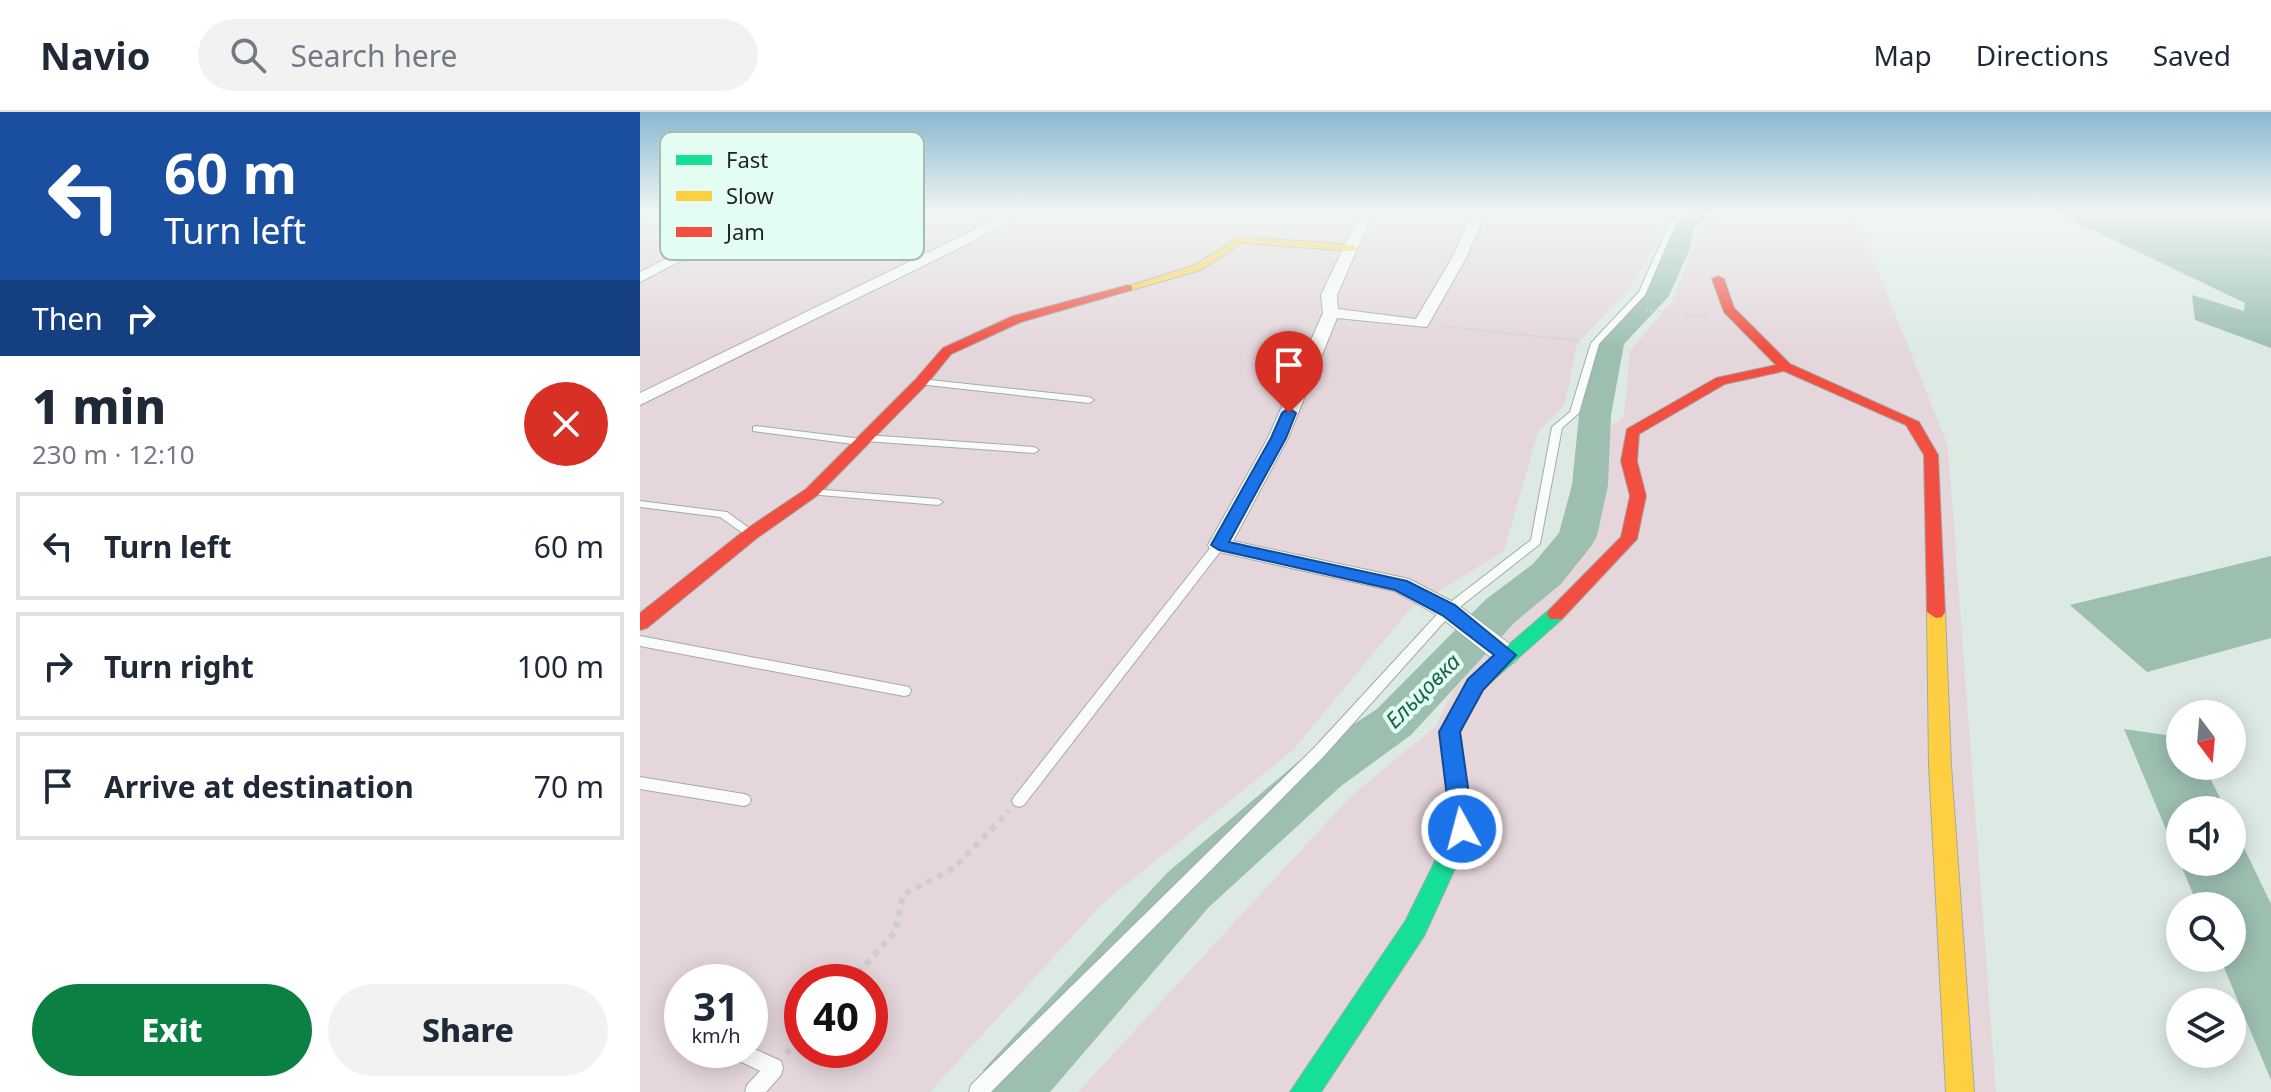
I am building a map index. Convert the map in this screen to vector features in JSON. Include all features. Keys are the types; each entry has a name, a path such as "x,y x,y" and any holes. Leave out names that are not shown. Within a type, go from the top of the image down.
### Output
{"street":[{"path":"640,400 928,259"},
{"path":"640,623 751,534 812,492 921,382 947,351 1017,319 1197,268 1211,259"},
{"path":"1348,259 1329,295 1331,313 1278,438 1219,545 1401,585 1448,610 1506,655"},
{"path":"1331,313 1421,324 1459,259"},
{"path":"640,278 675,260"},
{"path":"1718,279 1728,309 1785,367 1912,422 1931,455 1940,765 1960,1092"},
{"path":"1304,1092 1415,928 1462,829 1450,732 1475,685 1571,601 1629,539 1638,496 1629,461 1632,432 1721,381 1785,367"}],"lane":[{"path":"978,1092 1319,752 1448,610 1536,541 1557,427 1574,413 1595,343 1642,293 1657,259"},
{"path":"921,382 1089,400"},
{"path":"756,429 862,440 1034,450"},
{"path":"812,492 938,502"},
{"path":"640,504 723,514 751,534"},
{"path":"1019,801 1219,545"},
{"path":"640,641 904,691"},
{"path":"640,783 744,800"},
{"path":"754,1092 774,1068 768,1065"}],"path":[{"path":"1627,308 1739,320"},
{"path":"1421,324 1595,343"},
{"path":"866,964 895,932 903,895 954,868 1019,801"}],"shaded area":[{"path":"640,259 1647,259 1628,290 1577,344 1565,404 1538,432 1504,551 1410,609 1293,750 1102,904 930,1092 640,1092"},
{"path":"1689,259 1873,259 1948,446 1996,1092 1078,1092 1350,797 1436,726 1474,647 1521,598 1595,538 1605,477 1600,435 1624,416 1630,351 1673,300"},
{"path":"2153,259 2271,259 2271,348 2195,320 2192,295 2244,311 2245,303"},
{"path":"2271,556 2271,638 2147,672 2070,605"},
{"path":"2124,729 2166,735 2166,780 2211,780 2219,796 2166,796 2166,829"},
{"path":"2246,852 2271,904 2271,1080 2246,1020 2246,988 2233,988 2226,972 2246,972 2246,892 2192,892 2185,876 2246,876"}],"waterway":[{"name":"Ельцовка","path":"1007,1092 1188,890 1323,771 1394,722 1500,611 1547,574 1578,536 1590,485 1595,415 1610,343 1629,319 1656,296 1673,259"}],"traffic: fast":[{"path":"1304,1092 1415,928 1462,829 1450,732 1475,685 1556,614"}],"traffic: slow":[{"path":"1128,288 1197,268 1211,259"},
{"path":"1936,612 1940,765 1960,1092"}],"traffic: jam":[{"path":"1718,279 1728,309 1785,367 1912,422 1931,455 1936,612"},
{"path":"640,623 751,534 812,492 921,382 947,351 1017,319 1128,288"},
{"path":"1556,614 1629,539 1638,496 1629,461 1632,432 1721,381 1785,367"}],"route":[{"path":"1289,413 1219,545 1401,585 1448,610 1506,655 1475,685 1450,732 1462,829"}]}
